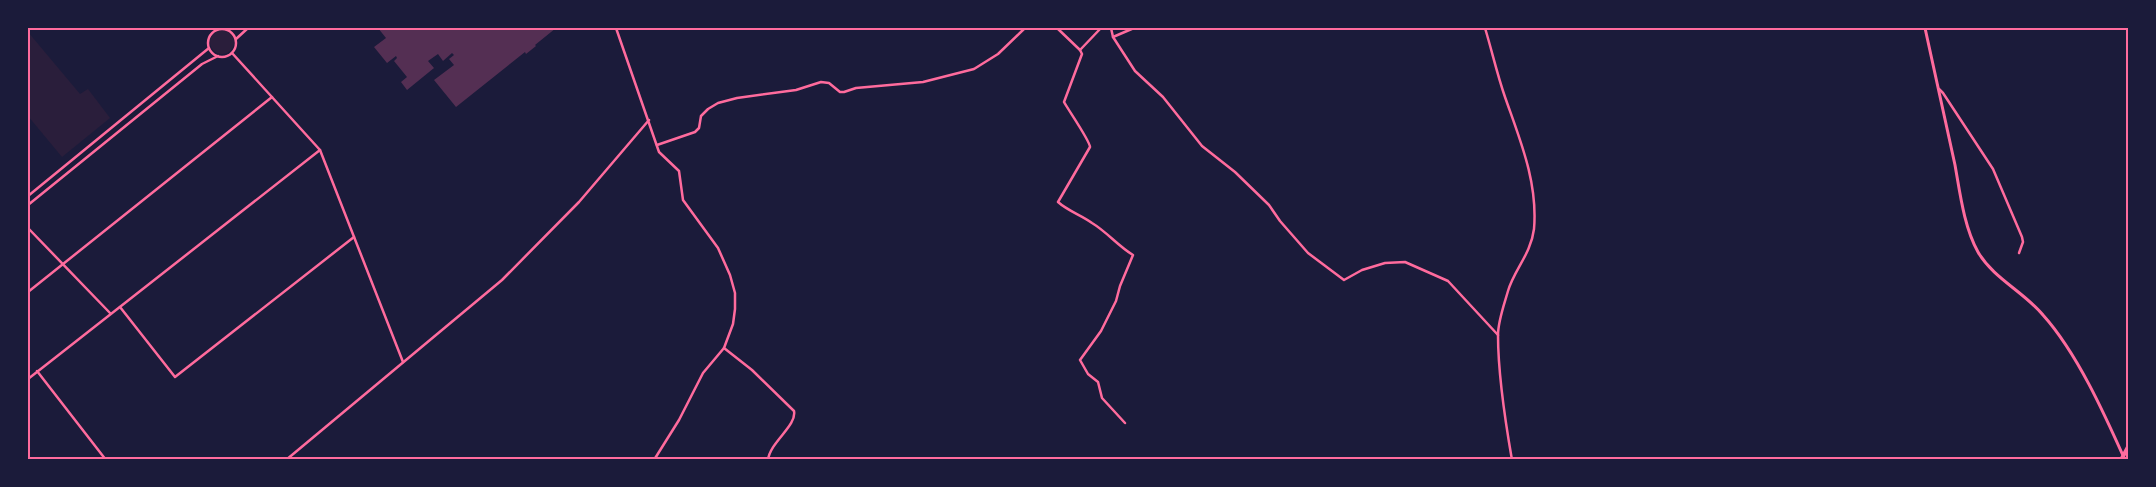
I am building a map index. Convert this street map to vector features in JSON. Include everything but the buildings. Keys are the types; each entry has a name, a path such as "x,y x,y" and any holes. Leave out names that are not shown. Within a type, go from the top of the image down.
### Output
{"highway":[{"path":"2121,460 2128,447"}],"main road":[{"path":"1925,28 1961,195 1971,238 1976,250 1987,265 2029,300 2053,326 2098,403 2127,459"}],"street":[{"path":"28,205 202,64 218,56 223,57 232,53 236,47 236,39 233,32 228,28 213,31 208,39 209,48 218,56"},
{"path":"236,39 248,28"},
{"path":"616,28 660,152 679,171 682,200 718,248 730,275 735,293 733,324 724,348 703,373 679,420 654,460"},
{"path":"657,145 695,132 699,128 702,114 708,109 718,103 737,98 796,90 821,82 829,83 840,92 844,92 856,88 923,82 974,69 998,54 1025,28"},
{"path":"1057,28 1082,54 1064,102 1074,121 1090,142 1090,147 1058,202 1080,217 1092,222 1117,245 1133,255 1116,301 1101,331 1080,360 1088,374 1098,382 1102,398 1125,422"},
{"path":"1080,50 1101,28"},
{"path":"1111,28 1113,37 1135,71 1168,104 1202,146 1235,172 1270,205 1280,221 1308,253 1344,280 1362,270 1385,263 1405,262 1448,280 1498,335"},
{"path":"1113,37 1134,28"},
{"path":"1485,28 1528,166 1533,205 1534,228 1521,266 1508,290 1498,335 1506,427 1512,460"},
{"path":"28,196 209,48"},
{"path":"232,53 320,150 404,363"},
{"path":"1939,89 1992,169 2022,237 2023,242 2019,252"},
{"path":"28,292 272,97"},
{"path":"286,460 502,280 579,202 649,119"},
{"path":"28,379 320,150"},
{"path":"28,228 110,314"},
{"path":"120,307 175,376 354,237"},
{"path":"724,348 752,370 794,411 794,419 770,450 768,460"},
{"path":"37,371 106,460"}],"shaded area":[{"path":"222,30 227,31 233,37 233,47 227,53 222,54 217,53 211,47 210,42 211,37 217,31"},
{"path":"28,32 80,94 88,89 110,118 62,157 28,116"}]}
